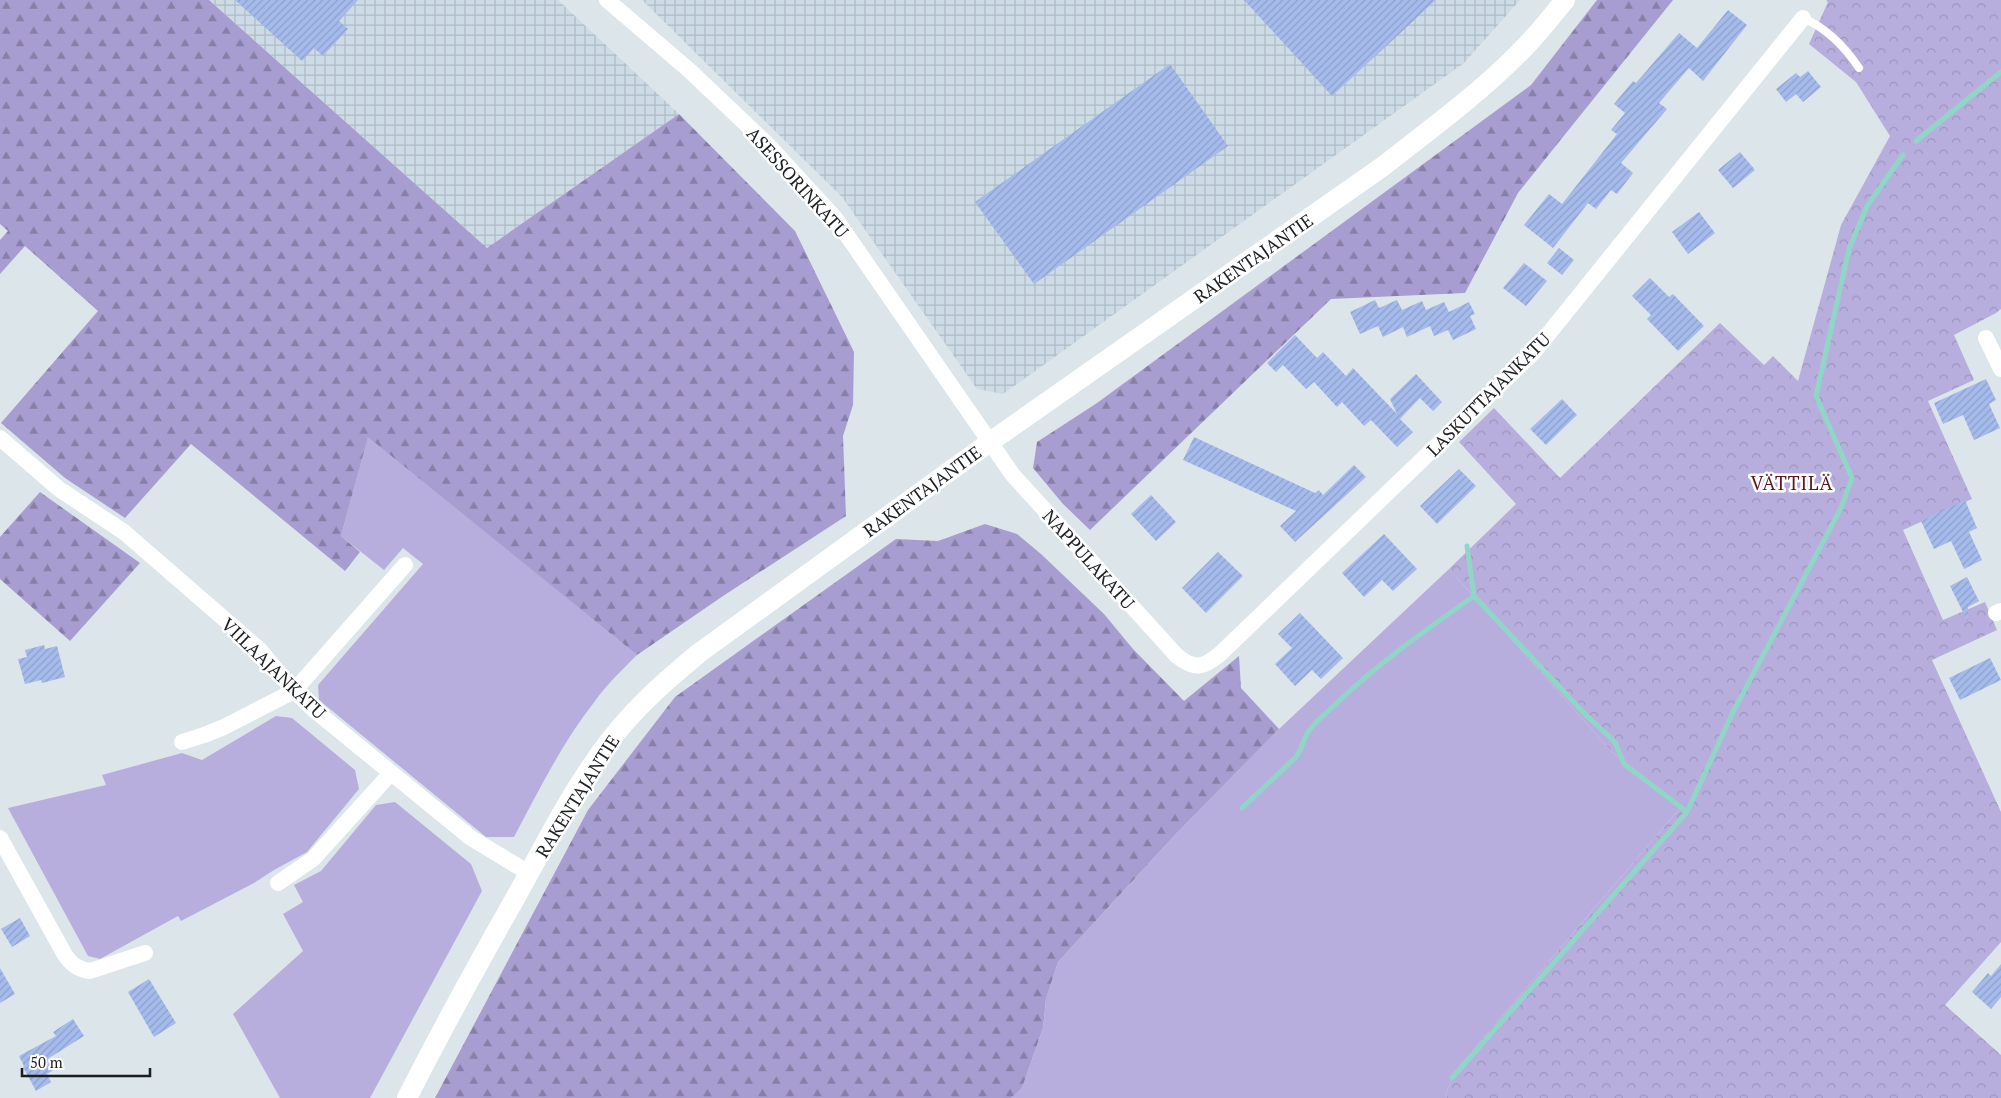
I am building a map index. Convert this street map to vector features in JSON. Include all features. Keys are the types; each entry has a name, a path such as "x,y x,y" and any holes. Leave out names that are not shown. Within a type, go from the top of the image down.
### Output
{"street":[{"name":"ASESSORINKATU","path":"607,0 688,70 760,138 835,218 990,442"},
{"name":"RAKENTAJANTIE","path":"407,1098 468,981 564,811 604,750 626,721 670,677 699,653 990,442 1374,173 1500,72 1565,0"},
{"name":"LASKUTTAJANKATU","path":"1197,667 1210,663 1220,654 1533,354 1803,18"},
{"path":"1986,338 2001,369"},
{"name":"VIILAAJANKATU","path":"0,438 59,489 124,532 260,650 294,691 313,709 471,838 529,873"},
{"name":"NAPPULAKATU","path":"990,442 1012,474 1177,656 1186,663 1197,667"},
{"path":"182,742 224,727 294,691 405,565"},
{"path":"278,882 313,859 391,773"},
{"path":"0,838 65,955 72,964 90,972 146,953"}],"lane":[{"path":"1803,18 1817,24 1832,36 1859,68"}],"shaded area":[{"path":"209,0 558,0 679,114 487,248"},
{"path":"642,0 1520,0 1464,63 1003,394 977,389 842,197"}],"green space":[{"path":"0,0 209,0 487,248 679,114 795,231 854,352 853,405 843,436 846,516 723,596 637,655 368,437 341,536 360,552 345,571 191,444 125,518 65,478 1,423 98,311 25,246 0,274 0,240 8,231 0,224"},
{"path":"1597,0 1673,0 1518,193 1465,293 1331,299 1090,530 1063,504 1033,468 1037,442 1097,403 1531,85"},
{"path":"1826,0 2001,0 2001,309 1954,335 1974,380 1928,401 1972,499 1903,530 1943,620 1985,602 1997,630 1932,660 2001,812 2001,942 1945,1005 2001,1055 2001,1098 1447,1098 1446,1093 1456,1070 1681,807 1612,752 1449,569 1516,504 1459,442 1494,408 1560,478 1720,323 1764,365 1773,356 1798,381 1841,225 1890,136 1856,82 1809,44 1828,2"},
{"path":"368,436 637,655 605,689 572,733 514,837 486,837 319,700 318,685 423,564 403,548 384,570 341,536"},
{"path":"40,492 140,563 70,641 0,579 0,537"},
{"path":"985,524 1017,534 1041,554 1104,614 1133,649 1184,701 1239,656 1241,688 1279,729 1173,837 1058,962 1046,999 1043,1028 1022,1088 1011,1098 435,1098 588,810 675,697 896,539 938,541"},
{"path":"1449,569 1612,752 1681,807 1456,1070 1446,1093 1447,1098 1011,1098 1022,1088 1043,1028 1046,999 1058,962 1173,837 1279,729"},
{"path":"276,716 292,718 355,770 359,789 307,852 254,883 181,921 178,916 100,959 88,956 8,808 106,785 102,775 182,753 202,760"},
{"path":"395,802 471,864 482,891 370,1098 280,1098 233,1014 303,951 283,914 303,902 294,885 321,871 376,805"}],"building":[{"path":"235,0 358,0 339,21 348,29 323,56 314,48 302,61"},
{"path":"1244,0 1436,0 1332,96"},
{"path":"1728,10 1747,25 1703,81 1689,68 1659,103 1667,109 1621,163 1633,173 1617,194 1611,190 1596,209 1588,203 1553,248 1524,225 1549,194 1562,204 1617,134 1611,130 1625,113 1614,104 1633,81 1636,83 1679,33 1697,48"},
{"path":"1170,64 1228,146 1034,284 975,202"},
{"path":"1808,71 1821,87 1803,102 1796,94 1786,102 1776,89 1796,73 1800,77"},
{"path":"1740,152 1755,170 1733,188 1718,170"},
{"path":"1699,212 1715,233 1688,254 1672,232"},
{"path":"1559,248 1574,260 1562,275 1547,263"},
{"path":"1524,263 1547,281 1526,306 1503,288"},
{"path":"1650,278 1669,297 1673,294 1704,326 1678,351 1647,319 1651,315 1632,296"},
{"path":"1375,300 1379,308 1397,300 1402,310 1422,301 1426,310 1444,302 1449,312 1469,302 1475,314 1470,316 1476,329 1453,340 1448,330 1434,336 1430,326 1407,337 1403,327 1383,337 1378,326 1360,334 1350,312"},
{"path":"1295,335 1317,358 1323,352 1346,376 1353,368 1397,414 1390,399 1416,374 1442,402 1433,411 1420,398 1400,419 1413,432 1397,447 1371,420 1364,426 1342,402 1337,407 1314,382 1306,389 1283,365 1276,372 1267,363"},
{"path":"1986,379 1996,400 1989,404 2000,428 1974,440 1963,415 1943,424 1934,403"},
{"path":"1562,399 1577,415 1546,445 1530,429"},
{"path":"1194,437 1315,493 1319,490 1323,495 1354,465 1366,477 1295,542 1280,526 1296,511 1183,460"},
{"path":"1459,469 1476,486 1437,524 1420,506"},
{"path":"1151,495 1176,522 1156,541 1131,514"},
{"path":"1965,500 1977,528 1969,532 1982,560 1964,569 1951,541 1934,549 1921,521"},
{"path":"1384,534 1417,569 1393,591 1382,580 1364,597 1342,573"},
{"path":"1218,552 1243,576 1206,613 1182,588"},
{"path":"1967,577 1979,601 1968,607 1968,622 1950,586"},
{"path":"1300,613 1343,658 1321,679 1312,670 1295,686 1275,664 1292,648 1278,634"},
{"path":"44,645 45,649 57,646 65,677 42,683 41,680 25,684 18,659 27,657 25,650"},
{"path":"1990,658 2001,680 1960,700 1949,678"},
{"path":"20,918 30,936 12,947 1,929"},
{"path":"2001,964 2001,997 1991,1009 1972,992 1988,973 1991,976"},
{"path":"0,968 15,994 0,1003"},
{"path":"149,979 176,1023 154,1037 128,992"},
{"path":"73,1019 84,1036 49,1058 55,1069 47,1074 51,1082 36,1091 19,1056 56,1036 53,1032"}],"waterway":[{"path":"1916,141 2001,72"},
{"path":"1452,1078 1687,812 1733,712 1841,508 1852,478 1816,396 1849,249 1867,206 1903,155"},
{"path":"1467,546 1474,596 1585,714 1615,742 1624,764 1687,812"},
{"path":"1242,808 1296,757 1306,736 1321,717 1404,646 1474,596"}],"district":[{"name":"VÄTTILÄ","path":"1792,482"}]}
